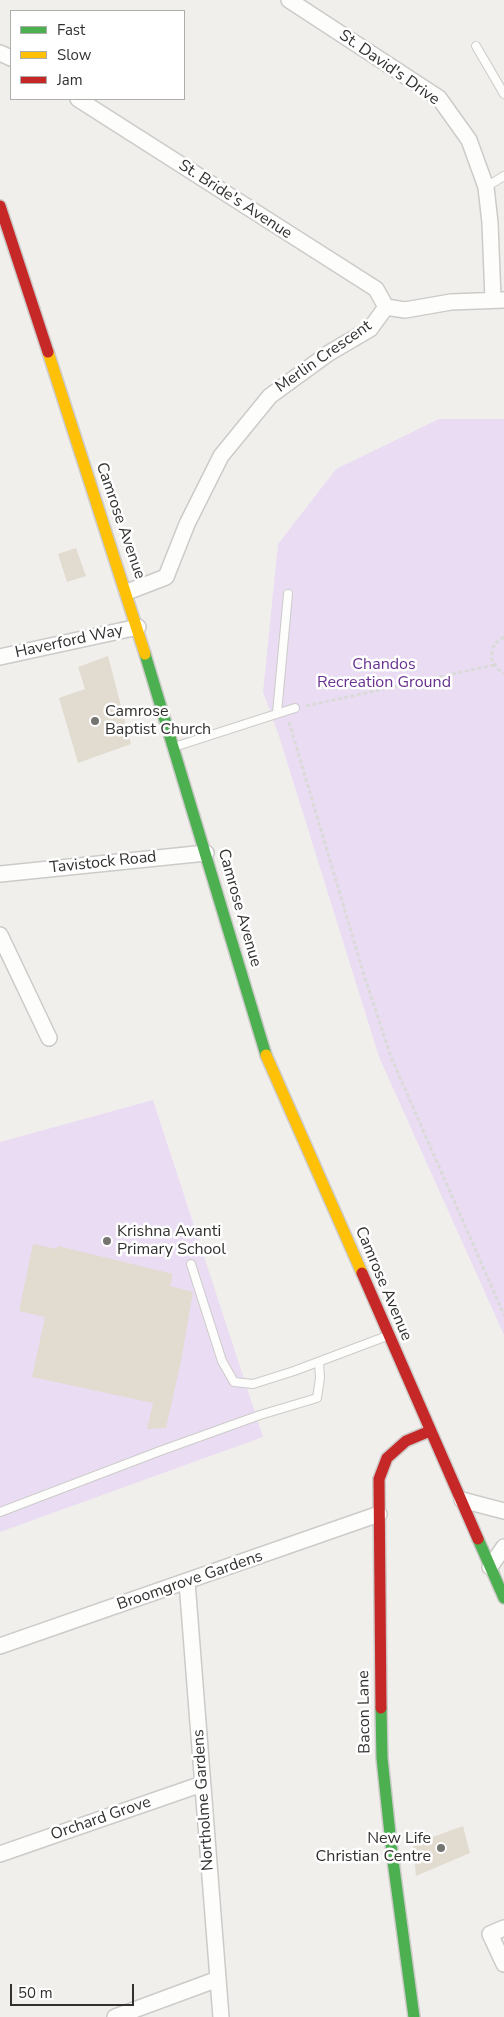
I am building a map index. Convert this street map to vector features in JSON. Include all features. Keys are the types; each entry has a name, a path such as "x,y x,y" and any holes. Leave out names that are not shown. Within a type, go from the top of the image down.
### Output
{"street":[{"name":"St. David's Drive","path":"289,0 439,98 469,140 486,187 498,299"},
{"name":"St. Bride's Avenue","path":"80,100 376,289 386,307"},
{"name":"Camrose Avenue","path":"1,216 138,626 265,1053 504,1598"},
{"name":"Merlin Crescent","path":"127,592 166,577 187,524 221,456 270,396 329,353 370,329 386,307 405,310 451,302 498,299"},
{"name":"Haverford Way","path":"0,657 138,626"},
{"name":"Tavistock Road","path":"0,874 206,853"},
{"path":"0,935 49,1038"},
{"name":"Bacon Lane","path":"414,2017 392,1853 382,1758 379,1479 388,1458 406,1441 430,1430"},
{"path":"462,1500 504,1511"},
{"name":"Broomgrove Gardens","path":"0,1646 379,1514"},
{"path":"490,1567 504,1547"},
{"name":"Northolme Gardens","path":"187,1582 221,2017"},
{"name":"Orchard Grove","path":"0,1854 202,1784"},
{"path":"504,1928 490,1934 504,1964"},
{"path":"115,2017 218,1979"}],"lane":[{"path":"476,46 504,94"},
{"path":"486,187 504,176"},
{"path":"281,712 288,594"},
{"path":"174,747 295,708"},
{"path":"191,1264 222,1361 234,1382 253,1384 388,1336"},
{"path":"0,1512 260,1415 317,1398 320,1378 318,1362"}],"path":[{"path":"504,637 494,644 492,651 494,664 504,673"},
{"path":"295,708 494,664"},
{"path":"281,712 391,1057 504,1315"}],"green space":[{"name":"Chandos Recreation Ground","path":"439,419 504,419 504,1335 379,1057 278,733 263,692 278,544 336,469"},
{"name":"Krishna Avanti Primary School","path":"153,1100 263,1437 0,1532 0,1142"}],"building":[{"path":"76,548 86,576 67,582 58,554"},
{"name":"Camrose Baptist Church","path":"108,656 131,744 78,763 59,698 85,689 78,667"},
{"path":"33,1244 57,1249 58,1246 173,1274 170,1286 193,1292 181,1361 166,1428 147,1429 153,1403 32,1377 45,1317 19,1311"},
{"name":"New Life Christian Centre","path":"463,1826 470,1853 416,1876 413,1844"}],"traffic: fast":[{"path":"145,654 266,1055"},
{"path":"478,1539 504,1598"},
{"path":"381,1708 382,1758 392,1853 414,2017"}],"traffic: slow":[{"path":"48,352 145,654"},
{"path":"266,1055 362,1273"}],"traffic: jam":[{"path":"0,206 48,352"},
{"path":"362,1273 478,1539"},
{"path":"381,1708 379,1479 387,1458 406,1441 430,1431"}],"place":[{"name":"Camrose Baptist Church","path":"95,721"},
{"name":"Krishna Avanti Primary School","path":"107,1241"},
{"name":"New Life Christian Centre","path":"441,1848"}]}
